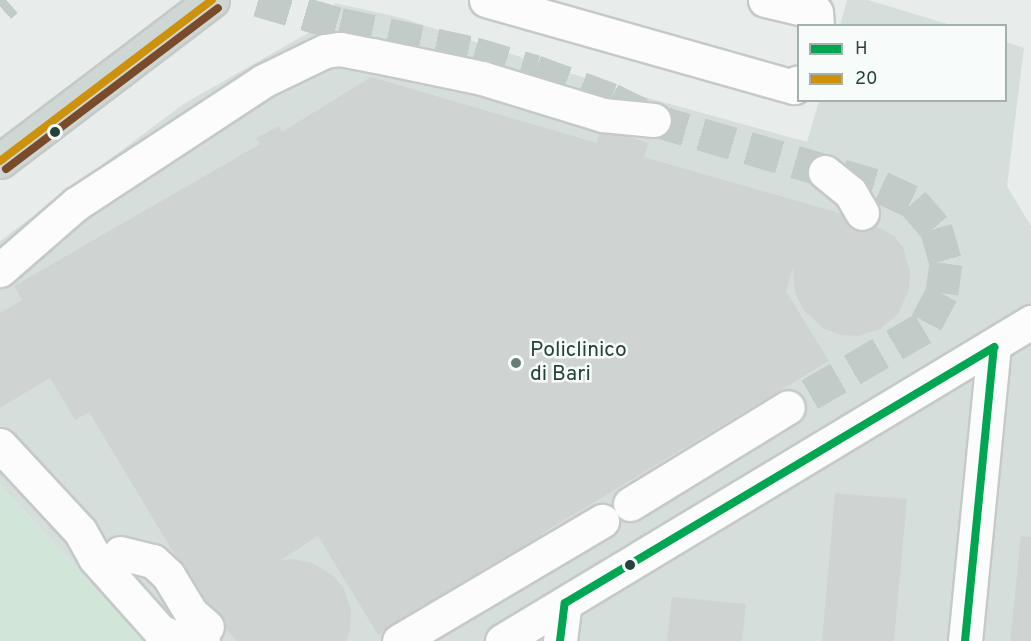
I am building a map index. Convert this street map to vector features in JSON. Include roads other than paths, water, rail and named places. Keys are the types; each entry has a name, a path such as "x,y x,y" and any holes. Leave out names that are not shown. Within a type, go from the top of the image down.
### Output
{"main road":[{"path":"0,161 212,0"}],"lane":[{"path":"486,0 794,87 797,83"},
{"path":"765,0 817,13"},
{"path":"0,270 76,204 263,81 310,56 325,51 340,49 482,78 603,115 654,120"},
{"path":"825,172 850,192 862,213"},
{"path":"502,641 994,347 1031,322"},
{"path":"965,641 994,347"},
{"path":"630,504 788,407"},
{"path":"0,445 81,531 95,558 160,631 176,638 207,631"},
{"path":"399,641 602,521"},
{"path":"81,531 120,553 156,596 175,624 207,631"},
{"path":"560,641 566,603"}],"tunnel":[{"path":"0,6 7,0"},
{"path":"258,0 340,24 474,53 535,71 611,99 654,120 881,187 913,202 936,228 946,263 942,293 923,328 788,407"}],"place":[{"name":"Policlinico di Bari","path":"516,363"}]}
